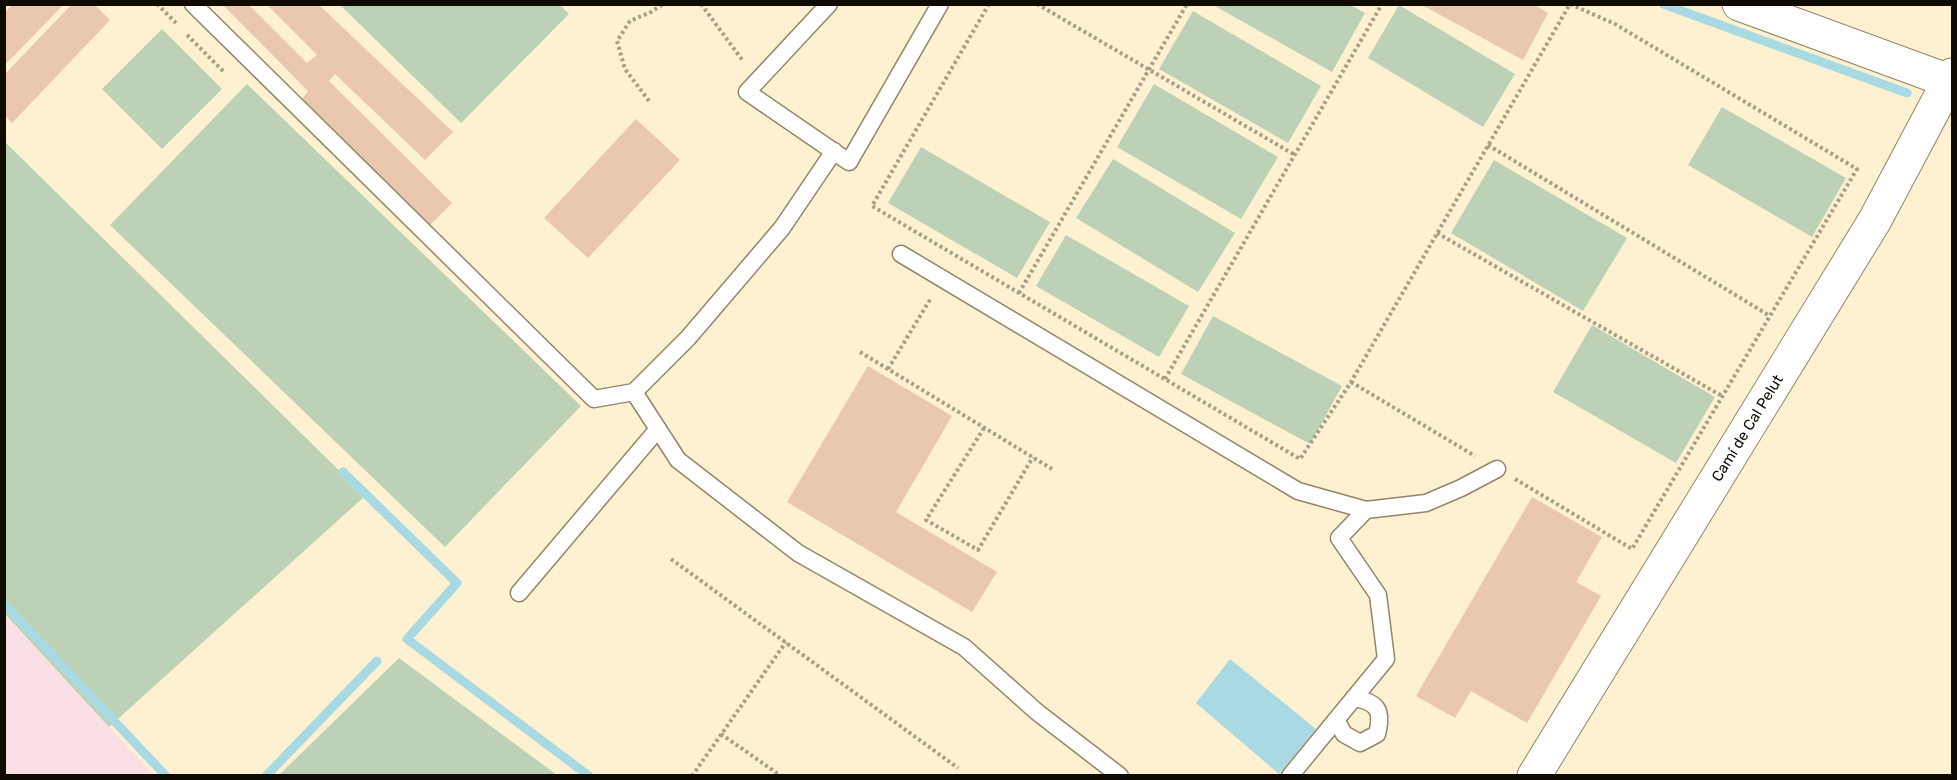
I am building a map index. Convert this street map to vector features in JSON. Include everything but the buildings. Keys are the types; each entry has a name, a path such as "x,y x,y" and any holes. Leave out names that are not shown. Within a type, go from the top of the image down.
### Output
{"street":[{"path":"1738,4 1951,78"},
{"name":"Camí de Cal Pelut","path":"1534,776 1875,220 1951,78"}],"lane":[{"path":"193,4 594,399 634,392 688,338 782,228 834,152"},
{"path":"829,4 747,92 849,162 940,4"},
{"path":"901,254 1298,492 1366,510 1426,503 1497,469"},
{"path":"634,392 678,460 798,553 964,647 1037,712 1120,776"},
{"path":"519,593 658,429"},
{"path":"1290,776 1386,659 1378,594 1340,538 1366,510"},
{"path":"1336,720 1344,734 1360,743 1377,734 1381,719 1376,707 1365,700 1354,698"}],"path":[{"path":"157,4 225,73"},
{"path":"649,101 626,69 617,42 630,21 663,4"},
{"path":"700,4 741,60 762,75"},
{"path":"989,4 872,206 1300,459 1351,382 1570,4 1615,24 1857,169 1632,549 1351,382"},
{"path":"1037,4 1295,155"},
{"path":"1020,293 1187,4"},
{"path":"1165,379 1382,4"},
{"path":"1488,145 1770,316"},
{"path":"1437,233 1722,396"},
{"path":"888,369 942,279"},
{"path":"860,352 1052,469"},
{"path":"984,428 926,520 978,550 1033,457"},
{"path":"671,559 958,768"},
{"path":"692,776 786,642"},
{"path":"722,734 781,776"}],"shaded area":[{"path":"4,614 109,727 154,775 5,775"}],"green space":[{"path":"340,5 560,5 569,14 461,123"},
{"path":"1213,5 1350,5 1365,13 1332,72"},
{"path":"1399,5 1515,74 1483,127 1368,58"},
{"path":"1193,11 1321,86 1288,143 1159,69"},
{"path":"162,29 222,89 162,149 102,89"},
{"path":"247,84 581,406 445,547 110,225"},
{"path":"1154,84 1278,157 1241,219 1117,147"},
{"path":"1722,107 1846,178 1812,237 1688,165"},
{"path":"5,142 365,496 109,727 5,614"},
{"path":"921,147 1050,222 1017,278 888,203"},
{"path":"1113,159 1235,233 1198,292 1076,218"},
{"path":"1494,160 1627,238 1583,311 1451,233"},
{"path":"1066,235 1189,306 1159,357 1036,286"},
{"path":"1213,316 1342,386 1310,444 1181,374"},
{"path":"1592,325 1715,397 1676,463 1553,392"},
{"path":"399,658 557,775 279,775"}],"water":[{"path":"1230,659 1316,729 1279,774 1196,703"}],"waterway":[{"path":"1663,4 1907,93"},
{"path":"343,472 457,583 407,639 589,776"},
{"path":"4,604 166,776"},
{"path":"266,776 377,661"}]}
